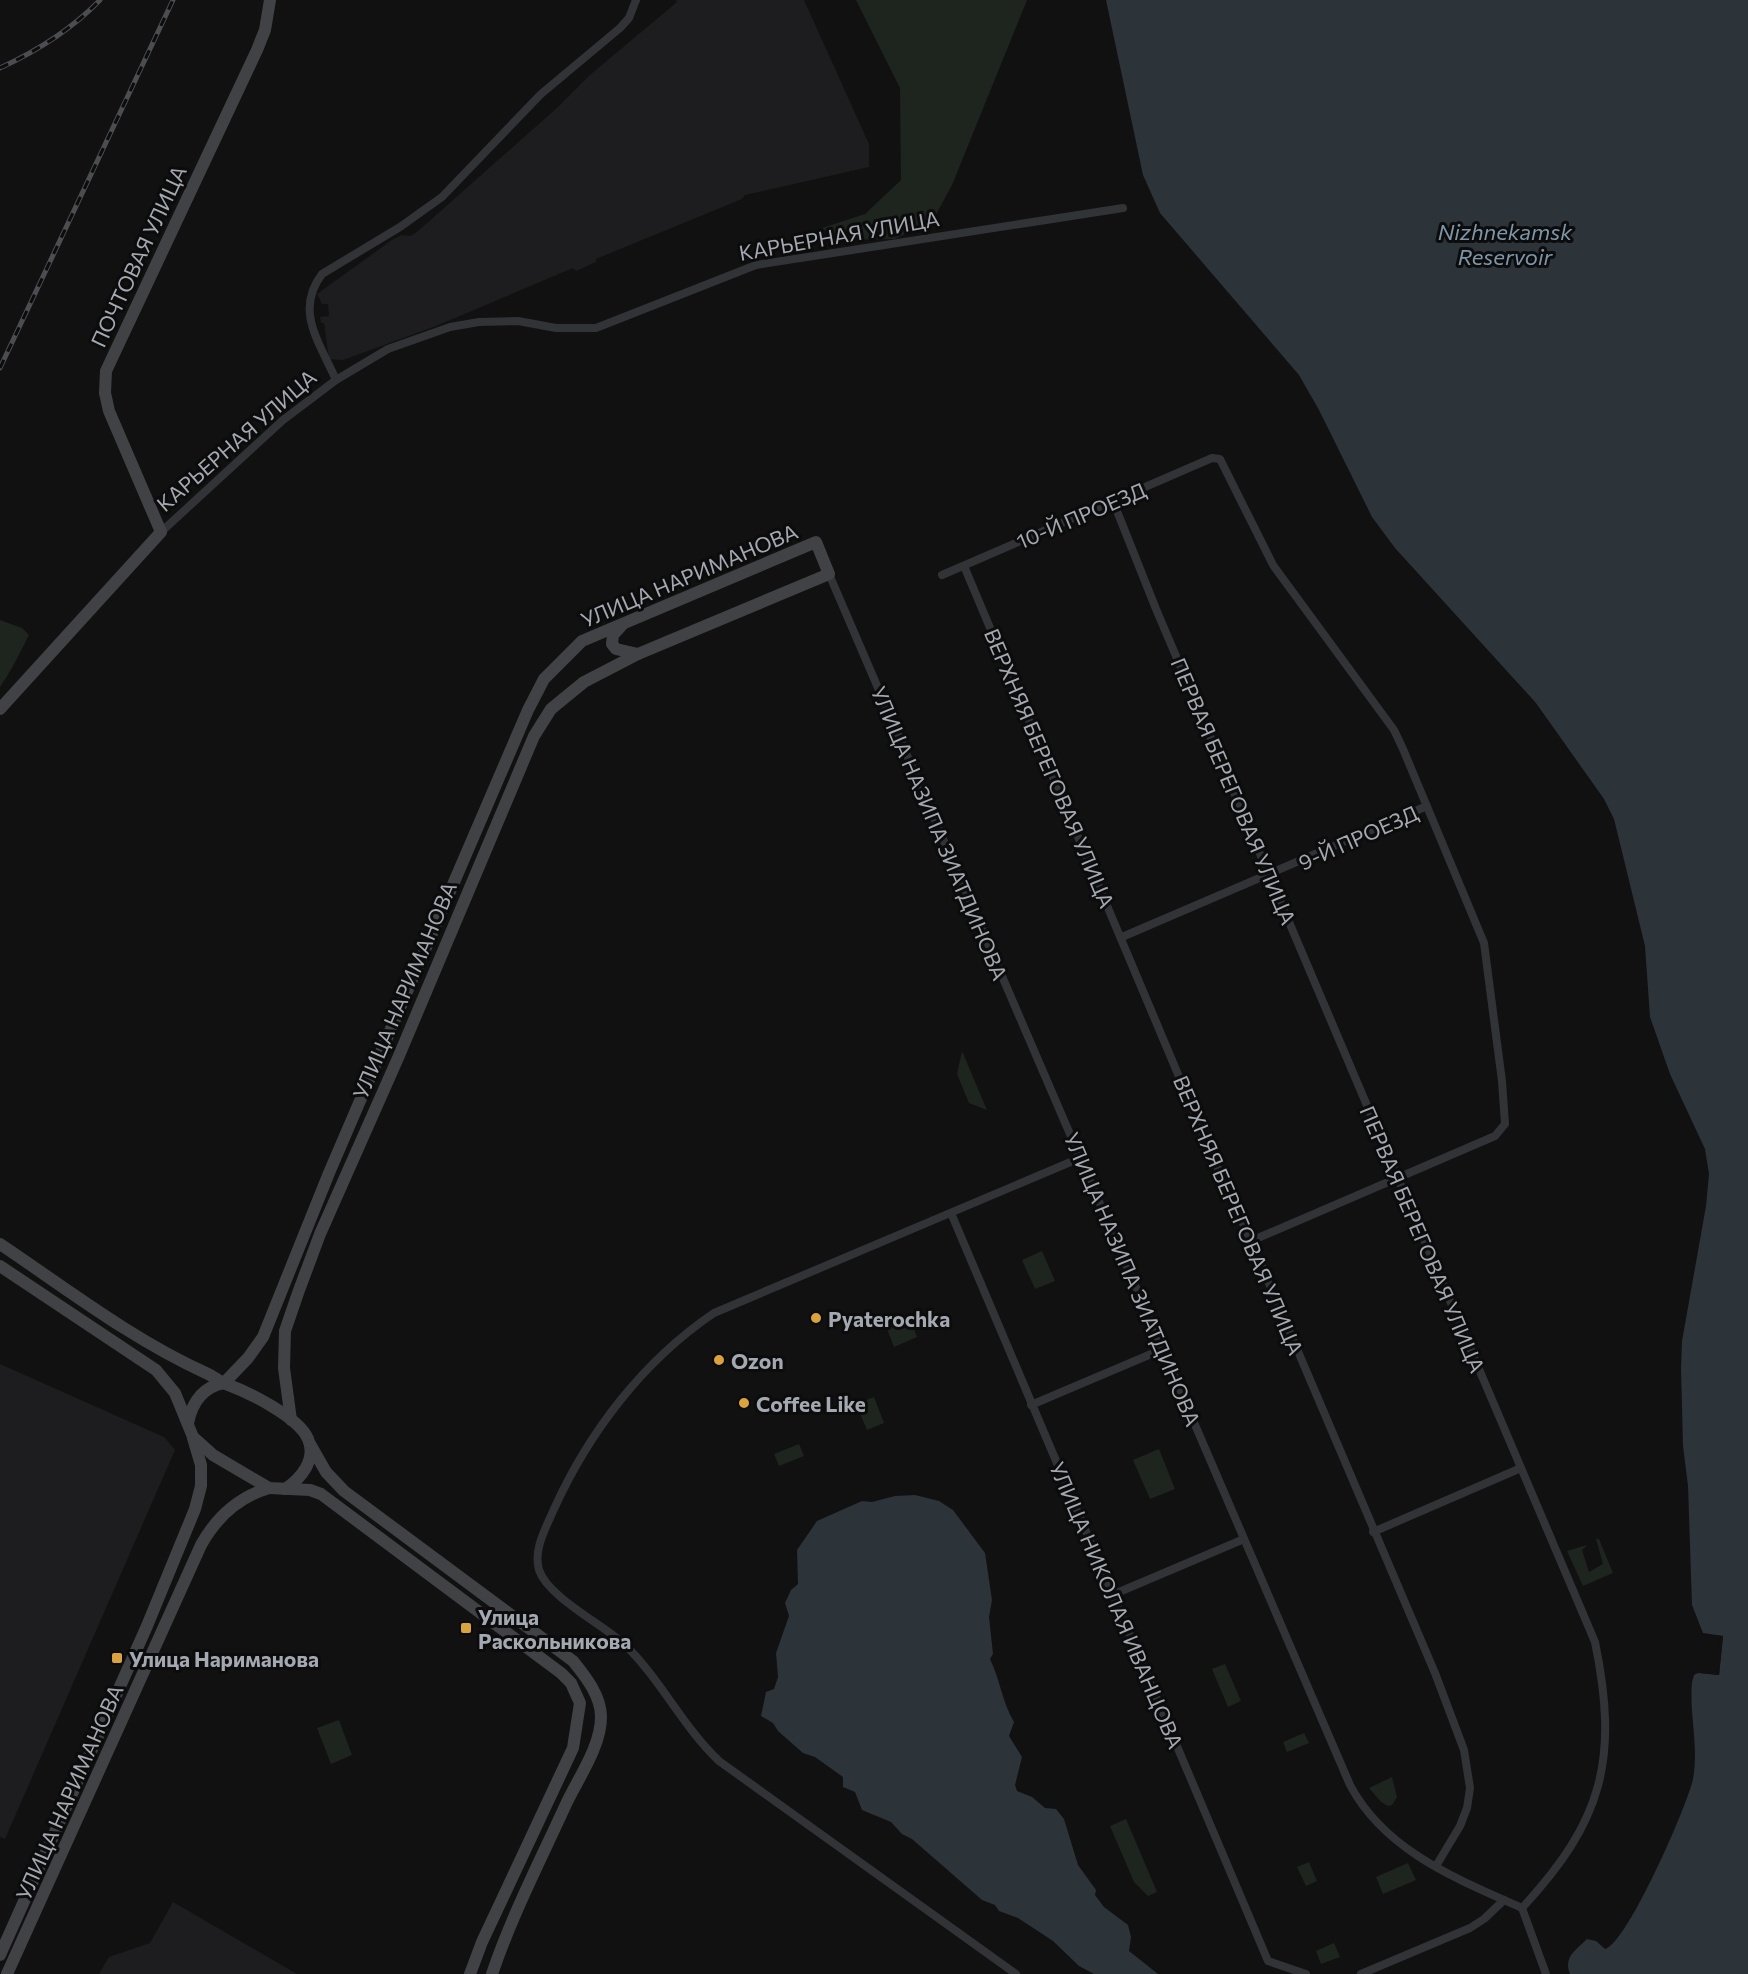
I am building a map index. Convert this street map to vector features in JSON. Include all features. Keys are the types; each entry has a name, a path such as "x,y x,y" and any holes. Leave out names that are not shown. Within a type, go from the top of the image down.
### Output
{"main road":[{"name":"ПОЧТОВАЯ УЛИЦА","path":"160,532 109,411 105,393 106,371 113,351 257,50 265,30 270,0"},
{"name":"КАРЬЕРНАЯ УЛИЦА","path":"0,710 160,532"},
{"name":"УЛИЦА НАРИМАНОВА","path":"224,1383 248,1359 263,1337 338,1152 544,679 582,641 816,542 829,574 638,654 584,682 551,710 528,747 297,1293 285,1331 284,1359 291,1420"},
{"path":"626,621 613,635 612,644 616,649 638,654"},
{"path":"0,1244 164,1354 224,1383 248,1391 291,1420 303,1430 326,1472 344,1491 573,1661 590,1682 600,1707 601,1719 592,1750 513,1917 492,1974"},
{"path":"0,1266 156,1370 176,1393 193,1437 223,1461 269,1488 310,1490 338,1506 561,1673 571,1683 580,1703 573,1748 486,1932 470,1974"},
{"path":"187,1424 197,1398 210,1388 224,1383"},
{"name":"УЛИЦА НАРИМАНОВА","path":"0,1955 140,1643 195,1509 201,1485 201,1465 193,1437"},
{"path":"285,1489 300,1478 305,1471 310,1444"},
{"name":"УЛИЦА НАРИМАНОВА","path":"7,1974 208,1532 232,1507 256,1492 269,1488"}],"street":[{"path":"336,380 310,321 308,308 312,289 322,274 400,227 442,197 541,94 620,28 629,18 636,0"},
{"name":"КАРЬЕРНАЯ УЛИЦА","path":"160,532 283,420 336,380 388,349 450,327 479,322 518,321 556,328 596,328 756,265 1123,208"},
{"name":"10-Й ПРОЕЗД","path":"942,575 1212,458 1220,459 1273,565 1394,730 1427,806"},
{"name":"ПЕРВАЯ БЕРЕГОВАЯ УЛИЦА","path":"1113,501 1269,876 1595,1642 1607,1722 1600,1778 1585,1822 1555,1871 1522,1908"},
{"name":"ВЕРХНЯЯ БЕРЕГОВАЯ УЛИЦА","path":"964,566 1212,1155 1251,1241 1435,1673 1469,1768 1470,1788 1467,1808 1460,1827 1436,1866"},
{"name":"УЛИЦА НАЗИПА ЗИАТДИНОВА","path":"829,574 1356,1796 1385,1833 1436,1866 1522,1908"},
{"path":"1251,1241 1399,1179 1502,1131 1506,1116 1484,943 1427,806"},
{"name":"9-Й ПРОЕЗД","path":"1122,937 1269,876 1427,806"},
{"path":"1016,1974 719,1761 687,1727 625,1645 549,1586 540,1570 537,1552 550,1518 581,1455 608,1415 689,1331 714,1314 1080,1158"},
{"name":"УЛИЦА НИКОЛАЯ ИВАНЦОВА","path":"951,1213 1268,1961 1306,1974"},
{"path":"1031,1405 1163,1349"},
{"path":"1373,1532 1521,1468"},
{"path":"1112,1595 1244,1539"},
{"path":"1361,1974 1475,1925 1504,1900"},
{"path":"1522,1908 1546,1974"}],"shaded area":[{"path":"676,0 804,0 869,144 869,167 745,195 742,199 596,259 596,262 576,271 573,268 436,326 343,360 329,359 324,323 321,323 320,317 329,316 328,304 322,304 317,294 392,240 417,232 558,107 590,75 677,2"},
{"path":"856,0 1027,0 952,185 933,220 895,239 839,240 822,228 865,214 901,180 900,88"},
{"path":"0,620 22,628 29,635 0,687"},
{"path":"962,1051 987,1110 969,1103 957,1074"},
{"path":"1042,1251 1055,1281 1035,1289 1022,1260"},
{"path":"910,1319 917,1337 894,1347 887,1329"},
{"path":"0,1364 164,1437 175,1450 5,1839 0,1837"},
{"path":"874,1397 884,1423 867,1430 856,1404"},
{"path":"799,1444 804,1456 779,1466 774,1454"},
{"path":"1159,1449 1175,1489 1150,1499 1133,1460"},
{"path":"1596,1539 1599,1539 1613,1573 1583,1586 1567,1551 1587,1545 1582,1550 1589,1572 1603,1564"},
{"path":"1225,1664 1241,1701 1228,1707 1212,1669"},
{"path":"339,1720 352,1755 331,1764 317,1728"},
{"path":"1304,1733 1309,1743 1287,1752 1283,1742"},
{"path":"1392,1777 1397,1797 1392,1805 1388,1806 1381,1802 1369,1788"},
{"path":"1126,1819 1157,1892 1148,1896 1134,1882 1110,1826"},
{"path":"1309,1862 1317,1881 1306,1886 1297,1867"},
{"path":"1408,1863 1416,1880 1383,1894 1376,1877"},
{"path":"173,1902 297,1974 99,1974 109,1957 150,1943"},
{"path":"1334,1943 1340,1957 1321,1964 1316,1951"}],"water":[{"name":"Nizhnekamsk Reservoir","path":"1106,0 1748,0 1748,1974 1570,1974 1568,1968 1569,1958 1587,1939 1596,1941 1605,1949 1615,1941 1641,1900 1669,1842 1689,1793 1695,1767 1692,1682 1694,1675 1698,1673 1719,1675 1723,1636 1703,1633 1692,1605 1688,1486 1683,1446 1682,1341 1706,1206 1709,1174 1705,1149 1670,1074 1650,1017 1645,946 1614,819 1604,799 1536,703 1395,548 1372,517 1299,375 1160,213 1143,175"},
{"path":"915,1495 939,1501 953,1510 985,1553 992,1600 989,1617 993,1654 990,1659 1014,1722 1009,1736 1022,1757 1015,1785 1017,1791 1032,1797 1045,1808 1056,1809 1064,1819 1078,1865 1096,1890 1095,1895 1104,1907 1128,1925 1131,1937 1129,1951 1158,1974 1094,1974 1079,1966 1053,1941 1018,1918 999,1911 995,1905 982,1900 912,1839 902,1834 891,1822 862,1810 855,1792 843,1787 843,1777 815,1757 803,1753 778,1731 773,1723 761,1716 766,1692 774,1689 778,1677 776,1653 789,1616 785,1603 791,1590 798,1584 797,1550 817,1521 862,1501 872,1502 895,1496"}],"pier":[{"path":"1700,1634 1723,1636 1719,1675 1693,1672 1698,1670 1717,1672 1720,1639"}],"railway":[{"path":"0,68 53,38 100,0"},
{"path":"0,368 173,0"}],"place":[{"name":"Pyaterochka","path":"816,1318"},
{"name":"Ozon","path":"719,1360"},
{"name":"Coffee Like","path":"744,1403"},
{"name":"Улица Раскольникова","path":"466,1628"},
{"name":"Улица Нариманова","path":"117,1658"}]}
